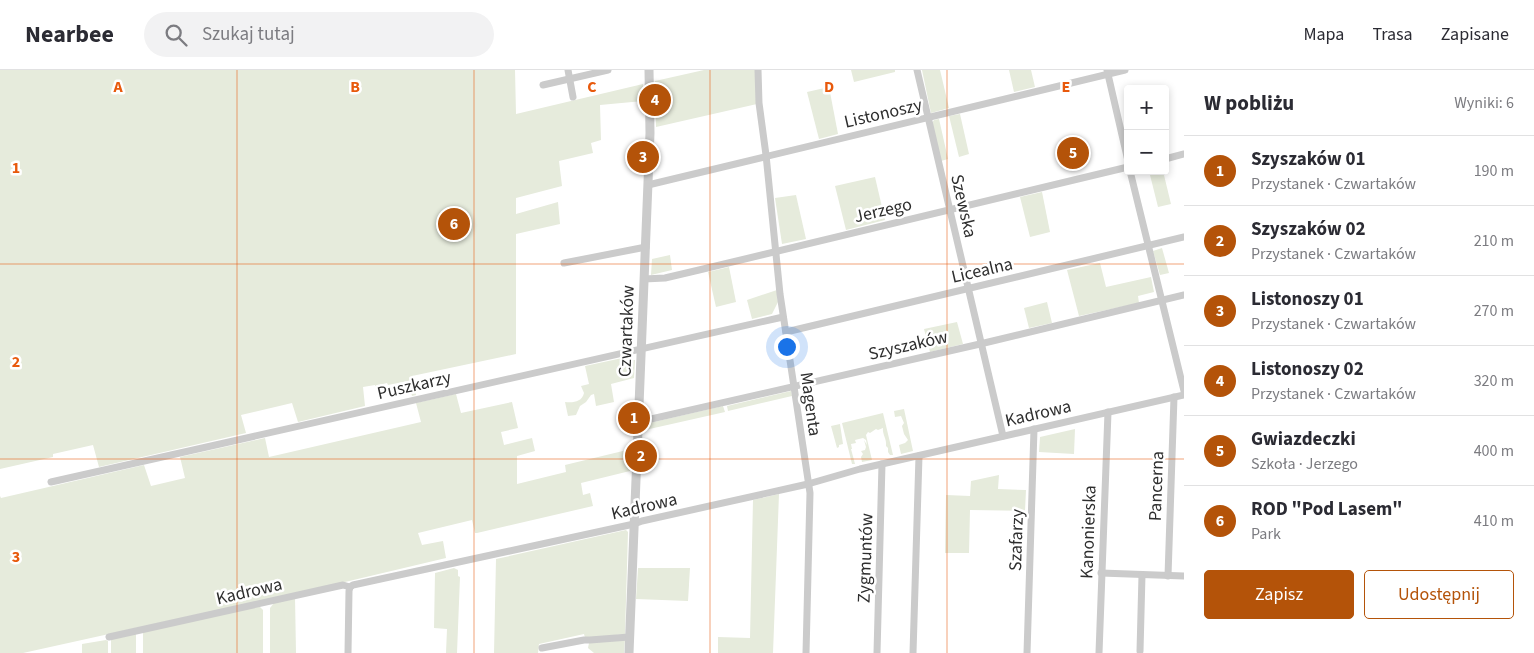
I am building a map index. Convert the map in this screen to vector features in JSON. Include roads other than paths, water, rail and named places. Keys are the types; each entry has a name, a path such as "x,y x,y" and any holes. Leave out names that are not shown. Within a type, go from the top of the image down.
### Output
{"street":[{"path":"568,70 573,97"},
{"path":"543,85 608,70"},
{"name":"Czwartaków","path":"629,653 650,133 649,70"},
{"name":"Magenta","path":"758,70 759,103 784,317 810,493 806,653"},
{"name":"Szewska","path":"917,70 1002,436"},
{"name":"Listonoszy","path":"648,185 928,118 1107,72 1125,70"},
{"path":"1107,72 1124,143"},
{"path":"1169,158 1184,154"},
{"name":"Jerzego","path":"644,280 665,278 1124,168"},
{"path":"1131,175 1184,393"},
{"name":"Licealna","path":"786,332 1184,237"},
{"path":"564,264 646,247"},
{"name":"Szyszaków","path":"638,422 980,344 1184,295"},
{"name":"Puszkarzy","path":"51,482 784,317"},
{"name":"Kadrowa","path":"109,638 343,585 350,587 359,583 634,524 1184,393"},
{"name":"Pancerna","path":"1168,576 1174,396"},
{"name":"Kanonierska","path":"1099,653 1108,412"},
{"name":"Szafarzy","path":"1027,653 1034,429"},
{"path":"913,653 919,456"},
{"name":"Zygmuntów","path":"877,653 882,464"},
{"path":"1101,573 1184,576"},
{"path":"1140,650 1142,575"},
{"path":"348,653 350,587"},
{"path":"542,648 584,640 629,637"}],"place":[{"name":"Listonoszy 02","path":"655,100"},
{"name":"Gwiazdeczki","path":"1073,153"},
{"name":"Listonoszy 01","path":"643,157"},
{"name":"ROD \"Pod Lasem\"","path":"454,224"},
{"name":"Szyszaków 01","path":"634,418"},
{"name":"Szyszaków 02","path":"641,456"}]}
